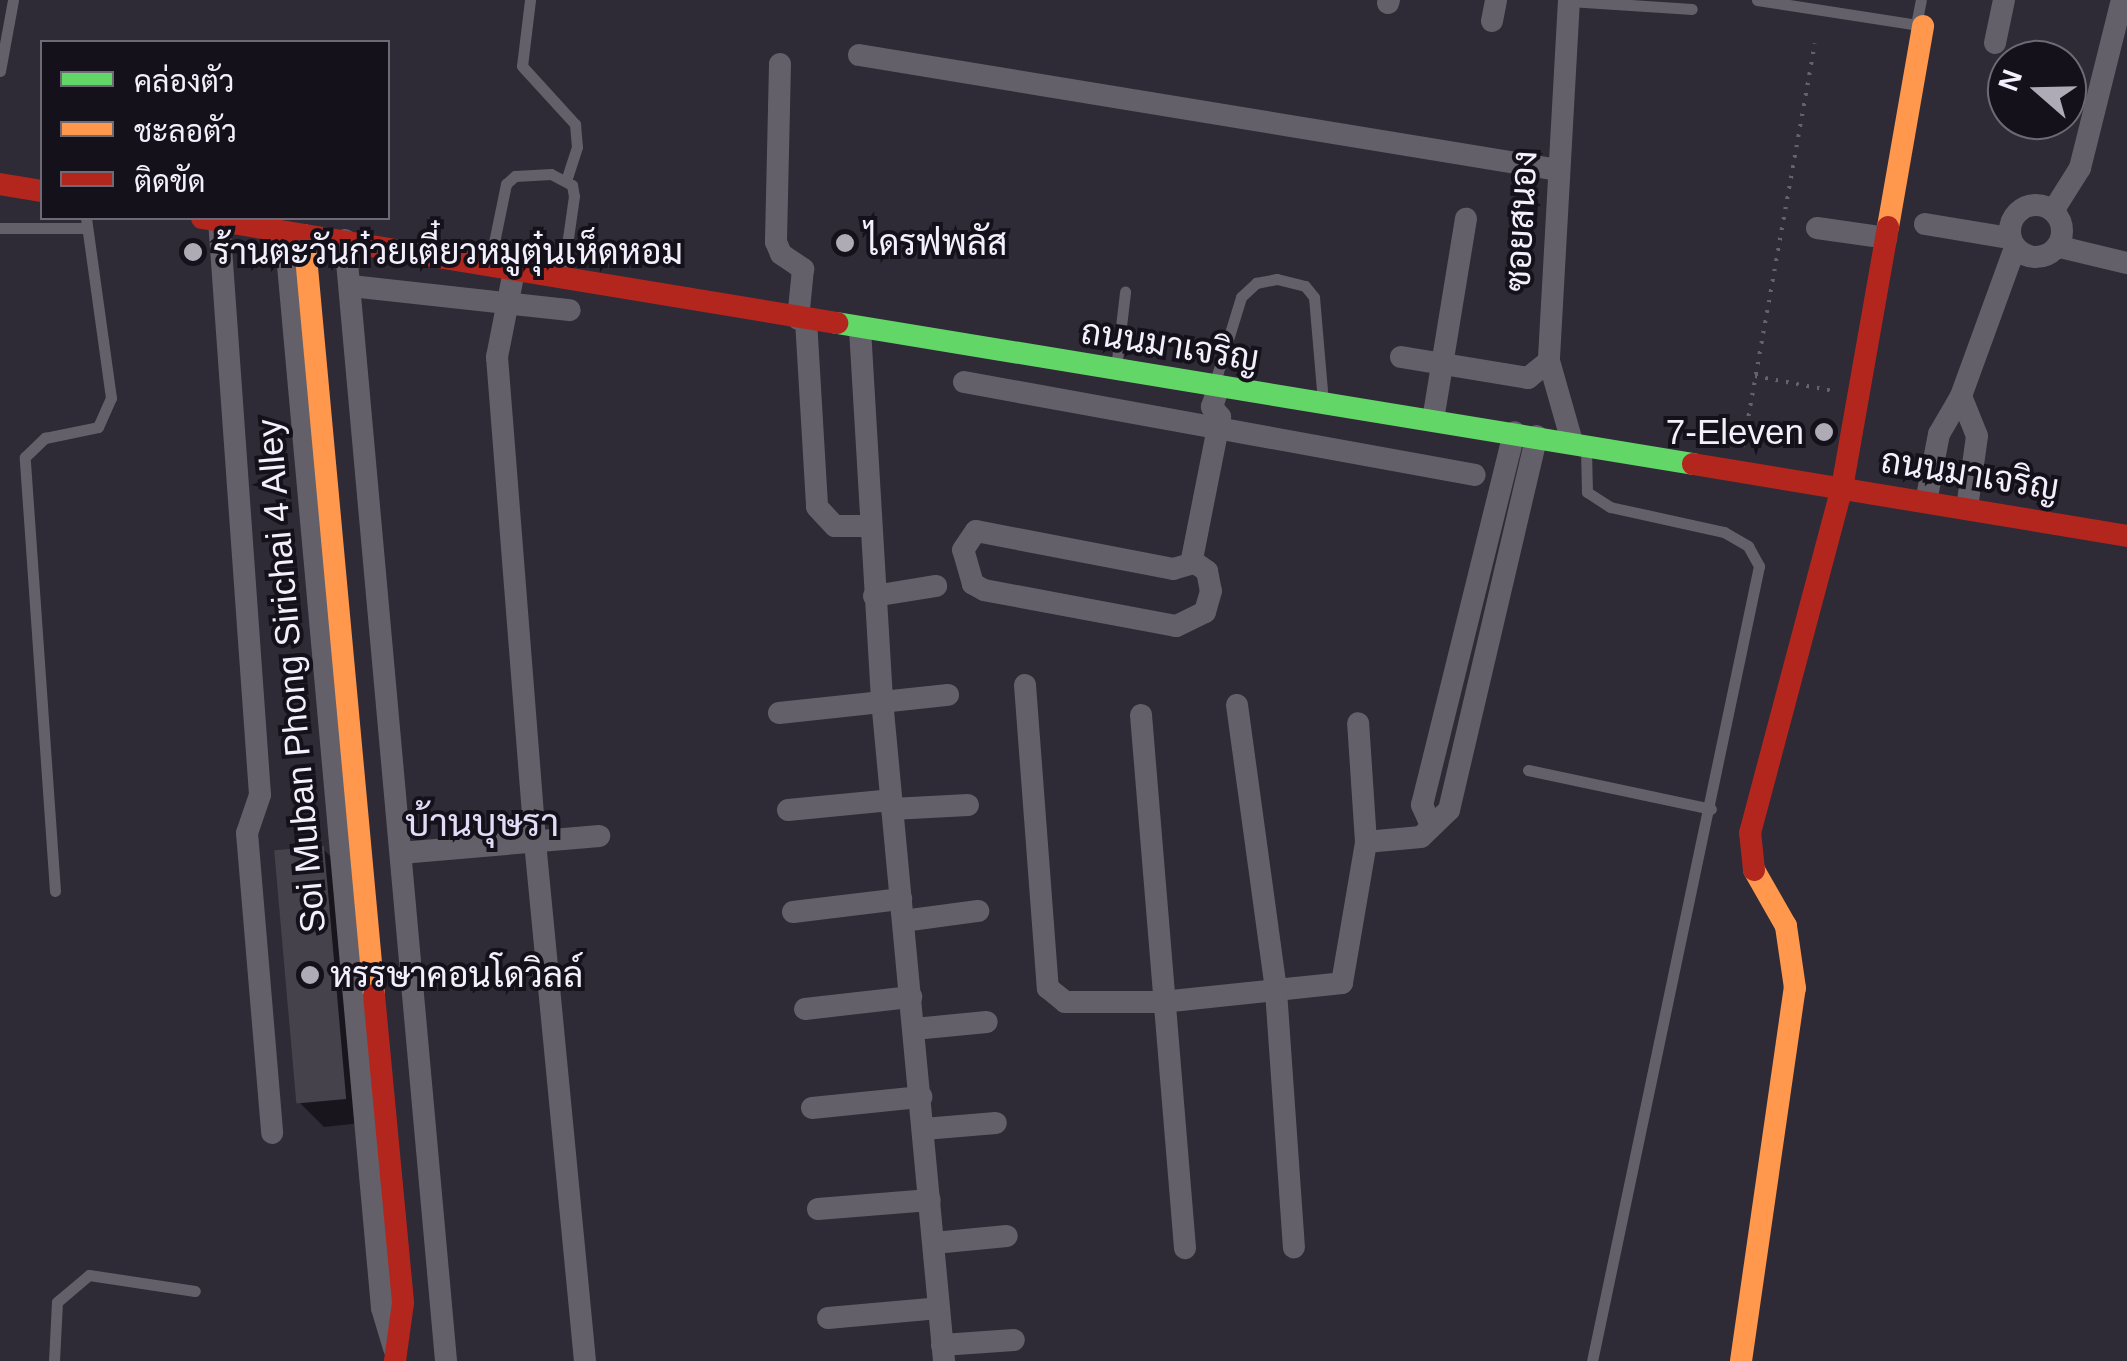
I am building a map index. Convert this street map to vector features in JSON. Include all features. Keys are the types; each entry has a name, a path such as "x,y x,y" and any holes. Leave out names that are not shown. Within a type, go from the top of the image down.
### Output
{"main road":[{"path":"1741,1361 1795,988 1786,926 1756,882 1750,832 1842,488 1920,25"},
{"path":"0,184 40,191"},
{"name":"ถนนมาเจริญ","path":"217,220 1223,390 1525,434 2127,536"},
{"name":"Soi Muban Phong Sirichai 4 Alley","path":"354,858 404,1302 395,1356"}],"street":[{"path":"1996,40 2004,0"},
{"path":"2053,211 2080,168 2122,0"},
{"name":"ซอยสนอง","path":"1569,1 1549,361 1579,443"},
{"path":"860,55 1558,170"},
{"path":"780,64 776,242 781,254 804,268 802,320 818,507 834,526 869,526"},
{"path":"1926,502 1939,434 1961,396 2022,209 2053,211"},
{"path":"2053,211 2062,231 2060,247"},
{"path":"1433,420 1466,219"},
{"path":"211,220 260,794 247,833 272,1133"},
{"path":"1926,224 2013,243 2034,258 2060,247 2127,263"},
{"path":"1817,228 1886,238"},
{"name":"Soi Muban Phong Sirichai 4 Alley","path":"295,234 354,858"},
{"path":"346,240 446,1361"},
{"path":"514,271 498,358 535,842 585,1361"},
{"path":"351,286 570,310"},
{"path":"860,329 882,700 943,1353 1014,1340"},
{"path":"1401,356 1528,378 1549,361"},
{"path":"964,382 1218,423 1474,475"},
{"path":"1194,562 1218,423 1212,407 1223,390"},
{"path":"1961,396 1978,436 1967,508"},
{"path":"1366,842 1421,837 1430,823 1422,805 1525,434"},
{"path":"976,531 1173,569 1194,562 1207,571 1211,591 1205,612 1176,626 984,590 973,584 963,550 976,531"},
{"path":"874,596 936,586"},
{"path":"1025,685 1048,988 1065,1002 1162,1002 1342,983 1366,842 1358,723"},
{"path":"779,713 948,694"},
{"path":"1237,704 1276,991 1294,1247"},
{"path":"1141,715 1162,1002 1186,1248"},
{"path":"788,810 892,804 968,805"},
{"path":"401,854 600,836"},
{"path":"793,912 978,912"},
{"path":"804,1009 911,998"},
{"path":"914,1029 987,1022"},
{"path":"812,1108 920,1097"},
{"path":"924,1129 996,1124"},
{"path":"818,1209 930,1200"},
{"path":"934,1243 1008,1236"},
{"path":"828,1318 939,1308"}],"lane":[{"path":"0,71 13,0"},
{"path":"530,0 522,66 575,124 577,146 566,180 574,196 562,279"},
{"path":"1757,0 1810,4 1920,25 1921,0"},
{"path":"1569,1 1692,8"},
{"path":"490,266 506,184 528,174 566,180"},
{"path":"0,228 85,223 111,398 98,427 45,438 26,456 55,891"},
{"path":"1223,390 1242,297 1256,283 1277,279 1304,286 1314,297 1323,404"},
{"path":"1116,372 1125,292"},
{"path":"1579,443 1588,492 1610,507 1724,532 1748,546 1759,566 1711,810 1592,1361"},
{"path":"1528,770 1711,810"},
{"path":"54,1361 57,1302 89,1275 195,1291"}],"path":[{"path":"1739,470 1815,44"},
{"path":"1756,376 1858,395"}],"building":[{"name":"หรรษาคอนโดวิลล์","path":"324,846 346,1099 296,1103 274,850"}],"traffic: fast":[{"path":"837,323 1693,464"}],"traffic: slow":[{"path":"1888,227 1923,26"},
{"path":"304,235 374,995"},
{"path":"1741,1361 1795,988 1786,926 1754,870"}],"traffic: jam":[{"path":"0,184 40,191"},
{"path":"214,220 837,323"},
{"path":"1754,870 1750,833 1842,488 1888,227"},
{"path":"1693,464 2127,536"},
{"path":"374,995 403,1303 395,1361"}],"place":[{"name":"ไดรฟพลัส","path":"845,243"},
{"name":"ร้านตะวันก๋วยเตี๋ยวหมูตุ๋นเห็ดหอม","path":"193,252"},
{"name":"7-Eleven","path":"1824,432"},
{"name":"หรรษาคอนโดวิลล์","path":"310,975"}],"district":[{"name":"บ้านบุษรา","path":"482,824"}]}
